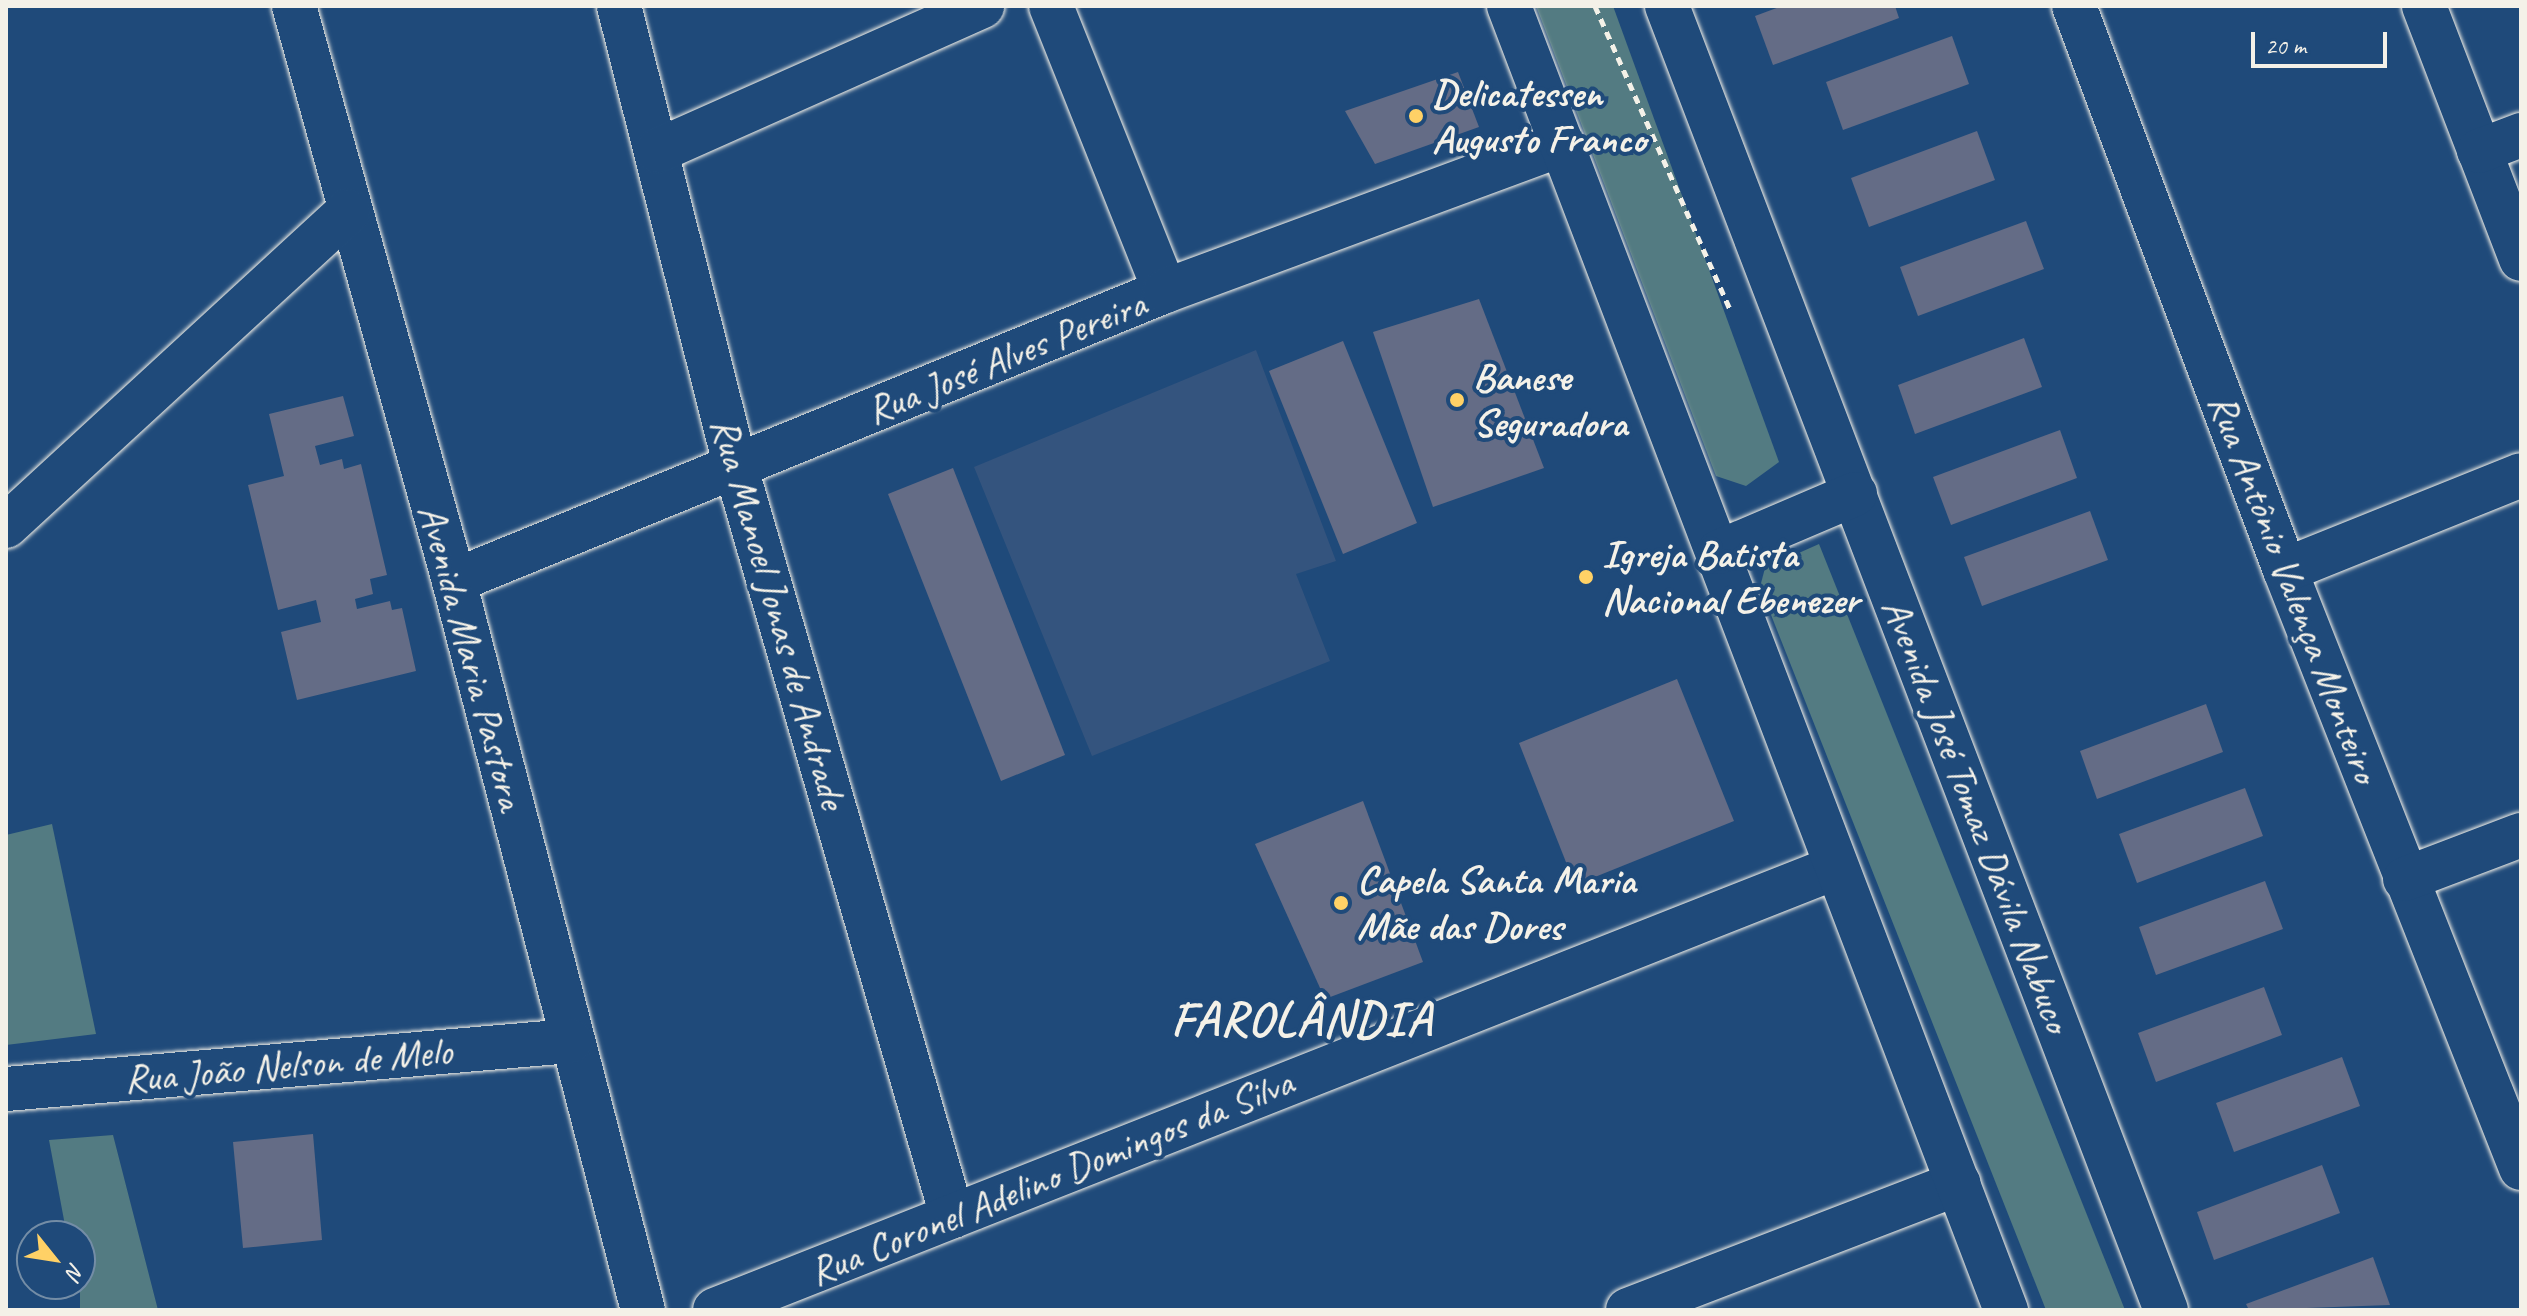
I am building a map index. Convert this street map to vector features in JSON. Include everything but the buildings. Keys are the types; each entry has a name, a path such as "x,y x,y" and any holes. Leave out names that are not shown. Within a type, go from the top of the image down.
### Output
{"street":[{"name":"Avenida Maria Pastora","path":"294,6 348,211 454,581 643,1310"},
{"name":"Rua Manoel Jonas de Andrade","path":"619,6 736,468 952,1216"},
{"path":"657,151 982,6"},
{"path":"1051,6 1165,291"},
{"path":"1509,6 1719,552 1834,868 2006,1310"},
{"name":"Avenida José Tomaz Dávila Nabuco","path":"1667,6 2166,1310"},
{"name":"Rua Antônio Valença Monteiro","path":"2074,6 2285,570 2405,879 2519,1158"},
{"path":"2424,6 2521,259"},
{"path":"2479,151 2521,135"},
{"name":"Rua José Alves Pereira","path":"454,581 1165,291 1563,144"},
{"path":"6,526 348,211"},
{"path":"2285,570 2521,475"},
{"path":"1719,552 1855,494"},
{"path":"2405,879 2521,835"},
{"name":"Rua Coronel Adelino Domingos da Silva","path":"715,1310 1834,868"},
{"name":"Rua João Nelson de Melo","path":"6,1089 571,1041"},
{"path":"1628,1310 1958,1183"}],"shaded area":[{"path":"1256,350 1336,561 1296,574 1330,661 1092,756 974,467"}],"green space":[{"path":"1536,6 1613,6 1779,462 1746,486 1716,476"},
{"path":"1819,544 2125,1310 2046,1310 1760,587 1765,568"},
{"path":"52,824 96,1034 6,1045 6,835"},
{"path":"113,1135 158,1310 80,1310 80,1300 96,1300 96,1220 64,1220 49,1140"}],"place":[{"name":"Delicatessen Augusto Franco","path":"1416,116"},
{"name":"Banese Seguradora","path":"1457,400"},
{"name":"Igreja Batista Nacional Ebenezer","path":"1586,577"},
{"name":"Capela Santa Maria Mãe das Dores","path":"1341,903"}],"district":[{"name":"FAROLÂNDIA","path":"1302,1020"}]}
